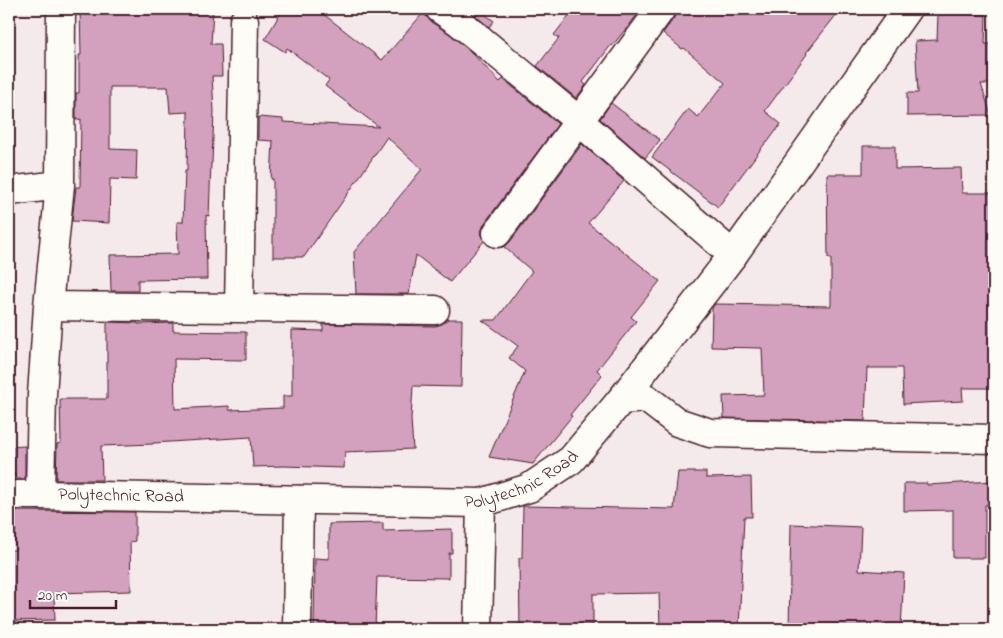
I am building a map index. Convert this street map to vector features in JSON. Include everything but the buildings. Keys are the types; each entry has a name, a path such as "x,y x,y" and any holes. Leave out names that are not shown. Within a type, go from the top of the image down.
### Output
{"street":[{"path":"40,495 42,395 48,306 60,185 61,9"},
{"path":"440,9 459,22 579,121 733,255"},
{"path":"497,233 661,9"},
{"name":"Polytechnic Road","path":"9,495 481,503 529,488 571,460 621,400 733,255 907,9"},
{"path":"239,308 244,21"},
{"path":"9,191 60,185"},
{"path":"48,306 435,310"},
{"path":"621,400 646,398 677,422 710,433 994,439"},
{"path":"297,629 299,500"},
{"path":"478,629 481,503"}]}
